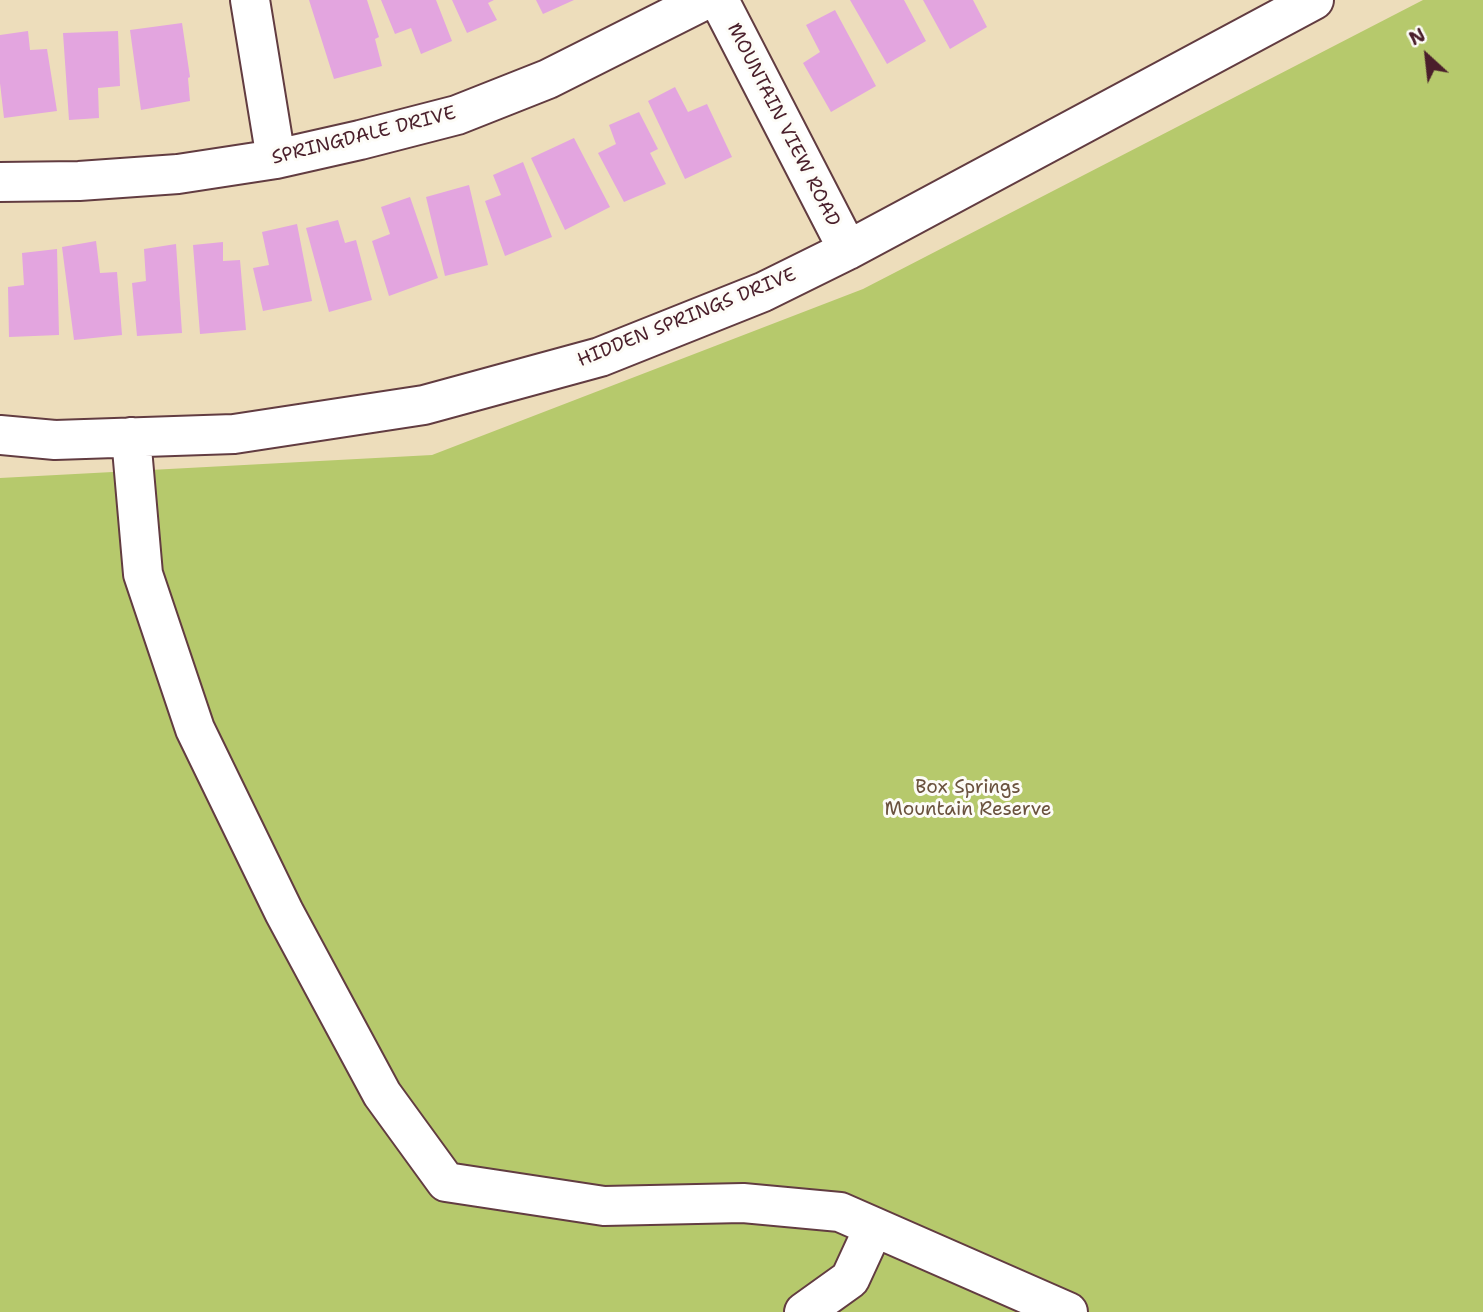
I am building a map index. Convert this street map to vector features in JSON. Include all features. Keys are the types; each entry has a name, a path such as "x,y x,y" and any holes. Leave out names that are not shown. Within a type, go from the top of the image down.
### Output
{"street":[{"path":"250,0 276,159"},
{"name":"SPRINGDALE DRIVE","path":"0,182 79,181 178,174 276,159 457,116 548,79 705,0"},
{"name":"MOUNTAIN VIEW ROAD","path":"719,0 848,250"},
{"name":"HIDDEN SPRINGS DRIVE","path":"0,435 55,440 234,433 424,405 600,357 763,292 848,250 1314,0"},
{"path":"131,437 143,574 195,729 284,912 382,1094 446,1182 604,1206 743,1203 841,1212 1068,1312"},
{"path":"804,1312 850,1279 874,1227"}],"green space":[{"name":"Box Springs Mountain Reserve","path":"1423,0 1483,0 1483,1312 0,1312 0,478 432,455 863,289"}],"building":[{"path":"309,0 367,0 379,37 375,39 382,66 334,79"},
{"path":"381,0 436,0 452,41 421,54 411,28 395,34"},
{"path":"452,0 494,0 488,3 497,20 467,33"},
{"path":"536,0 574,0 543,14"},
{"path":"850,0 904,0 926,41 887,64"},
{"path":"923,0 973,0 987,27 950,49"},
{"path":"835,10 876,86 831,112 803,63 820,52 806,25"},
{"path":"182,23 190,77 190,101 141,110 130,30"},
{"path":"28,31 30,50 47,49 57,111 4,118 0,83 0,35"},
{"path":"118,31 120,86 98,88 99,118 69,120 63,33"},
{"path":"675,87 688,112 707,104 732,157 685,179 648,101"},
{"path":"639,112 658,149 650,153 666,184 624,202 598,153 616,144 609,125"},
{"path":"574,138 610,207 565,230 531,158"},
{"path":"523,162 552,237 505,256 485,201 501,195 493,175"},
{"path":"469,185 488,265 445,276 426,197"},
{"path":"410,197 438,278 389,296 372,241 390,234 381,207"},
{"path":"338,220 345,243 356,240 372,300 329,312 306,228"},
{"path":"297,224 312,301 263,311 253,268 269,265 262,232"},
{"path":"96,241 100,273 117,272 122,335 74,340 62,247"},
{"path":"223,242 223,261 240,260 246,330 200,334 193,245"},
{"path":"176,244 182,333 137,336 132,283 146,281 144,249"},
{"path":"57,249 59,335 9,337 8,287 24,285 22,253"}]}
